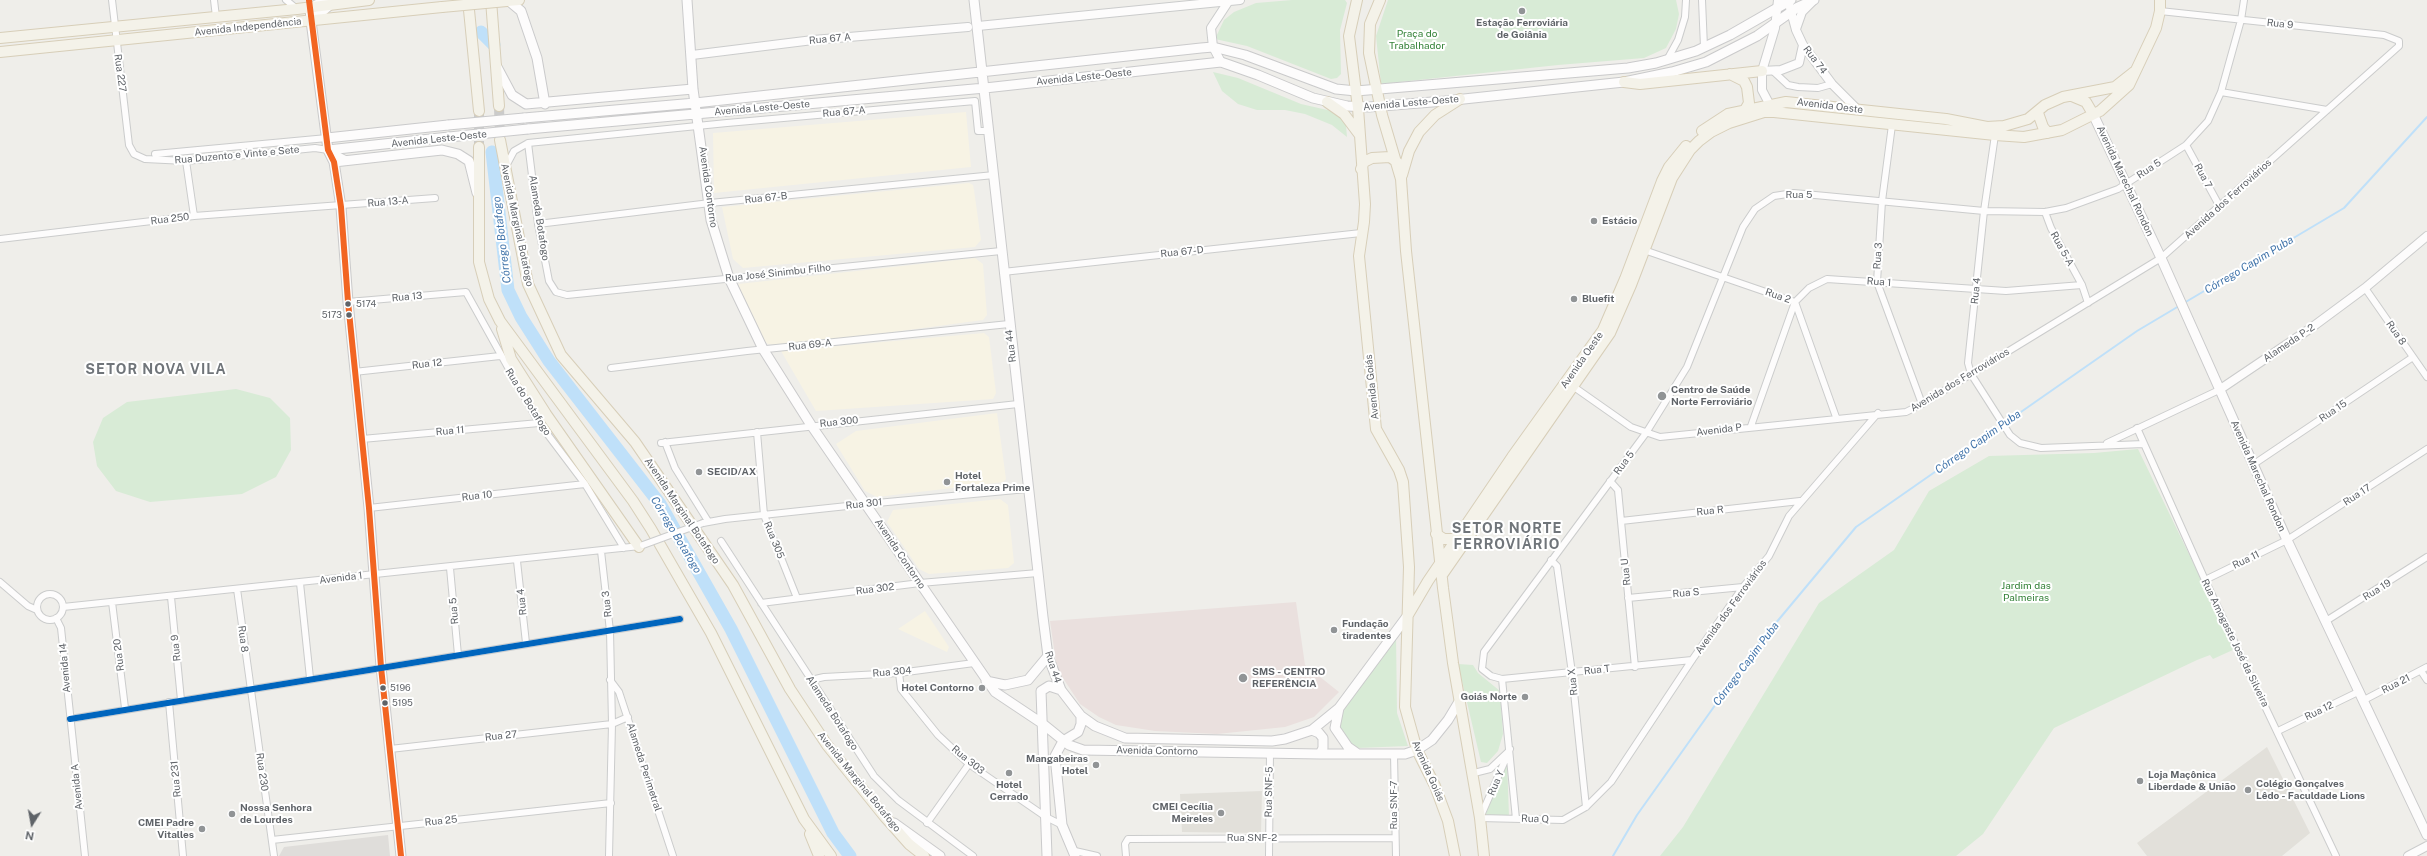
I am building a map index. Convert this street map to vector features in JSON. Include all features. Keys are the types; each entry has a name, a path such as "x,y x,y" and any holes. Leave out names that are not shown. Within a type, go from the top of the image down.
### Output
{"main road":[{"name":"Avenida Independência","path":"0,38 297,9 310,4 364,0"},
{"path":"468,0 478,111"},
{"path":"491,0 499,106"},
{"name":"Avenida Contorno","path":"686,0 692,55 693,89 700,126 711,220 729,278 763,350 811,425 994,692 1043,724 1063,741 1082,750 1320,754 1405,754 1417,750"},
{"name":"Rua 44","path":"974,0 973,27 985,88 1003,272 1027,489 1048,656 1061,690"},
{"name":"Avenida Goiás","path":"1357,0 1348,36 1358,108 1361,169 1365,204 1359,256 1376,429 1399,470 1403,482 1409,554 1405,707 1417,750 1435,786 1448,821 1455,856"},
{"path":"1380,0 1374,12 1368,37 1376,89 1401,179 1405,238 1436,534 1460,700 1474,773 1484,856"},
{"name":"Avenida Leste-Oeste","path":"327,138 661,104 695,102 1213,47 1259,60 1336,89 1356,91 1628,68 1667,60 1704,47 1778,4 1789,0"},
{"name":"Avenida Leste-Oeste","path":"328,150 528,129 985,88 1221,62 1327,102 1358,108 1460,99 1624,82 1656,76 1706,62 1776,25 1806,2 1815,0"},
{"name":"Avenida Oeste","path":"1442,575 1574,387 1610,333 1672,178 1690,150 1711,132 1729,123 1758,114 1771,108 1892,125 1995,136 2024,137 2062,130 2100,111 2129,85 2149,46 2160,11 2160,0"},
{"name":"Avenida Independência","path":"0,52 512,1"},
{"path":"512,1 521,11 537,58 545,104"},
{"path":"311,21 330,2"},
{"path":"310,4 328,150 334,162 341,207 354,372 369,508 381,667 401,856"},
{"path":"496,63 512,95 526,104 545,104 693,89"},
{"name":"Avenida Oeste","path":"1408,615 1512,457 1603,330 1669,167 1686,146 1707,127 1728,114 1800,102 1858,110 1946,119 1987,127 2016,123 2038,113 2045,105 2063,98 2074,97 2115,87 2136,70"},
{"path":"1624,82 1640,84 1728,73 1762,71"},
{"path":"1728,73 1744,81 1747,87 1749,103 1745,110"},
{"path":"641,95 661,104"},
{"path":"2074,97 2086,102 2093,114"},
{"path":"1401,179 1409,150 1419,132 1435,114 1460,99"},
{"path":"1327,102 1344,114 1359,134"},
{"path":"2038,113 2043,127 2048,133"},
{"name":"Avenida Marechal Rondon","path":"2093,114 2161,258 2287,540 2427,835"},
{"name":"Avenida Marginal Botafogo","path":"500,140 528,284 561,355 635,442 733,586 790,689 827,746 885,817 909,844 924,856"},
{"path":"479,147 479,262 489,299 500,321 633,501 651,529 711,633 804,819 819,856"},
{"path":"334,162 442,150 469,161 478,194"},
{"path":"1361,169 1364,162 1372,158 1390,157 1397,162"},
{"path":"500,321 511,359 546,414 641,546"},
{"path":"1436,534 1444,539 1458,539"},
{"name":"Avenida Contorno","path":"1061,690 1081,716 1095,726 1125,738 1272,741 1298,736 1312,730 1339,708 1408,615"},
{"path":"986,681 1005,685 1028,680 1048,656"},
{"path":"1028,680 1041,691 1047,856"},
{"path":"1041,691 1049,686 1061,690"},
{"path":"1417,750 1432,740 1448,720 1460,700"},
{"path":"1339,708 1335,728 1348,747 1358,754"},
{"path":"1075,854 1062,825 1055,756 1063,741 1078,732 1081,724 1081,716"},
{"path":"1312,730 1319,733 1323,738 1323,748 1320,754"},
{"path":"885,817 940,856"},
{"path":"804,819 831,856"}],"street":[{"name":"Rua 227","path":"112,0 115,40 129,145"},
{"path":"214,0 216,17"},
{"path":"286,0 297,9"},
{"path":"1221,62 1213,47 1211,28 1228,2 1240,0"},
{"path":"1667,60 1678,40 1685,17 1686,0"},
{"path":"1702,0 1704,47"},
{"name":"Rua 74","path":"1789,0 1796,30 1803,44 1832,84 1858,110"},
{"path":"1796,30 1802,12 1815,0"},
{"name":"Rua 5","path":"1482,669 1484,652 1646,433 1687,367 1743,227 1755,209 1774,196 1794,193 1984,211 2045,212 2066,208 2126,185 2186,145 2208,121 2221,92 2241,20 2244,0"},
{"name":"Rua 67 A","path":"692,55 813,40 973,27 1228,2"},
{"path":"1771,108 1762,90 1762,71 1776,25 1778,4"},
{"name":"Rua 9","path":"2160,11 2384,35 2399,41"},
{"name":"Avenida dos Ferroviários","path":"1586,807 1611,782 1692,660 1744,587 1769,556 1789,516 1800,501 1878,413 1906,412 1922,404 2161,258 2327,110 2395,52 2399,41"},
{"path":"1762,71 1773,71 1799,63 1803,44"},
{"path":"1773,71 1788,85 1818,88 1832,84"},
{"path":"2221,92 2327,110"},
{"name":"Rua 67-A","path":"528,143 700,126 726,122 975,101 978,131 989,131"},
{"path":"726,112 726,122"},
{"name":"Rua 3","path":"1892,125 1882,201 1877,282 1922,404"},
{"name":"Rua 4","path":"1995,136 1984,211 1968,363 1971,374 2010,435 2020,443 2041,448 2104,444"},
{"name":"Rua Duzento e Vinte e Sete","path":"155,154 327,138"},
{"path":"505,167 514,151 528,143"},
{"name":"Alameda Botafogo","path":"528,143 538,224 549,281 556,292"},
{"name":"Rua Duzento e Vinte e Sete","path":"129,145 134,154 144,159 186,160 315,148 328,150"},
{"name":"Rua 7","path":"2186,145 2220,207"},
{"path":"328,150 347,160"},
{"path":"186,160 194,216"},
{"name":"Rua 67-B","path":"538,224 710,203 994,175"},
{"name":"Rua 13-A","path":"341,207 435,198"},
{"name":"Rua 250","path":"0,239 194,216 341,207"},
{"name":"Rua 5-A","path":"2045,212 2051,228 2082,285"},
{"name":"Rua 67-D","path":"1003,272 1361,233"},
{"name":"Alameda P-2","path":"2104,444 2219,390 2311,328 2365,288 2427,236"},
{"name":"Rua 2","path":"1644,250 1795,302 1836,417"},
{"name":"Rua José Sinimbu Filho","path":"556,292 567,295 1001,251"},
{"name":"Rua 1","path":"1751,426 1795,302 1809,288 1827,279 1976,290 2025,291 2082,285"},
{"path":"2082,285 2088,303"},
{"name":"Rua 8","path":"2365,288 2427,378"},
{"name":"Rua 13","path":"348,302 466,292"},
{"name":"Rua do Botafogo","path":"466,292 500,356 539,423 585,484 624,548"},
{"name":"Rua 69-A","path":"611,368 1009,324"},
{"name":"Rua 12","path":"354,372 500,356"},
{"name":"Rua 15","path":"2254,464 2413,357"},
{"name":"Avenida P","path":"1574,387 1631,427 1660,437 1878,413"},
{"name":"Rua 300","path":"706,522 675,468 663,442 1018,404"},
{"name":"Rua 11","path":"362,439 539,423"},
{"name":"Rua Amogaste José da Silveira","path":"2137,428 2205,580 2278,731 2336,856"},
{"name":"Rua 305","path":"757,432 764,515 797,598"},
{"path":"2104,444 2144,444"},
{"name":"Rua 17","path":"2287,540 2427,449"},
{"name":"Rua U","path":"1610,481 1618,490 1635,666"},
{"name":"Rua 10","path":"369,508 585,484"},
{"name":"Rua 301","path":"641,546 706,522 866,504 1027,489"},
{"name":"Rua R","path":"1621,521 1800,501"},
{"name":"Rua 11","path":"2205,580 2287,540"},
{"name":"Alameda Botafogo","path":"721,541 871,772 898,800 973,856"},
{"name":"Avenida 1","path":"63,607 171,597 374,574 517,561 641,546"},
{"name":"Rua 3","path":"601,551 610,631 612,724 609,856"},
{"name":"Rua 19","path":"2326,621 2427,557"},
{"name":"Rua X","path":"1551,560 1557,566 1572,673 1586,807"},
{"name":"Rua 4","path":"517,561 526,643"},
{"name":"Rua 5","path":"450,568 458,654"},
{"name":"Rua 302","path":"761,603 920,583 1038,574"},
{"path":"0,582 28,606 37,610 44,618 56,618 63,607 57,596 46,594 38,601 37,610"},
{"path":"300,583 310,678"},
{"name":"Rua S","path":"1628,598 1744,587"},
{"name":"Rua 8","path":"237,589 250,689"},
{"name":"Rua 9","path":"171,597 181,700"},
{"name":"Rua 20","path":"112,602 125,708"},
{"name":"Avenida 14","path":"56,618 61,628 70,719"},
{"path":"70,719 125,708 680,619"},
{"name":"Rua T","path":"1482,669 1490,676 1502,679 1692,660"},
{"name":"Rua 304","path":"811,680 824,677 899,673 974,663"},
{"name":"Rua 21","path":"2362,696 2421,671 2427,667"},
{"path":"2421,671 2427,680"},
{"name":"Rua 303","path":"899,673 901,689 923,719 969,764 1046,817 1062,825"},
{"name":"Rua Y","path":"1502,679 1516,819"},
{"name":"Alameda Perimetral","path":"610,680 619,692 628,717 673,856"},
{"name":"Rua 230","path":"250,689 274,856"},
{"name":"Rua 12","path":"2278,731 2362,696"},
{"name":"Rua 231","path":"169,702 183,856"},
{"name":"Rua 27","path":"390,749 612,724 628,717"},
{"name":"Avenida A","path":"70,719 85,856"},
{"name":"Rua Y","path":"1474,773 1490,769 1510,749"},
{"name":"Rua Y","path":"1480,818 1510,749"},
{"name":"Rua SNF-5","path":"1269,856 1270,752"},
{"name":"Rua SNF-7","path":"1394,754 1394,838 1396,856"},
{"path":"927,822 969,764"},
{"name":"Rua 25","path":"272,840 611,803"},
{"name":"Rua Q","path":"1480,818 1563,820 1586,807"},
{"name":"Rua SNF-2","path":"1126,856 1125,844 1128,839 1394,838"},
{"path":"2408,856 2427,846"},
{"path":"1075,854 1097,856"}],"shaded area":[{"path":"966,112 971,167 714,193 713,133"},
{"path":"969,183 973,185 981,240 975,247 743,268 733,259 722,207"},
{"path":"975,258 983,264 987,315 983,320 803,344 780,346 768,344 761,338 738,284"},
{"path":"984,333 989,337 996,393 993,399 816,411 781,351"},
{"path":"997,413 1006,479 1003,482 877,497 865,491 836,444 856,431"},
{"path":"1000,499 1008,505 1014,563 1008,568 929,574 919,569 887,522 893,510"},
{"name":"SMS - CENTRO REFERÊNCIA","path":"1296,602 1305,665 1339,692 1314,717 1285,727 1217,734 1155,731 1116,725 1099,717 1080,704 1057,669 1050,621"},
{"path":"925,611 949,647 947,652 898,629"},
{"name":"Colégio Gonçalves Lêdo - Faculdade Lions","path":"2267,747 2310,833 2282,856 2147,856 2137,843"},
{"name":"CMEI Cecília Meireles","path":"1262,791 1261,833 1182,832 1180,794"},
{"path":"388,835 390,856 279,856 284,847"}],"green space":[{"path":"1292,0 1345,0 1347,3 1340,30 1341,74 1337,78 1331,79 1247,46 1215,39 1224,20 1234,12 1256,3"},
{"name":"Praça do Trabalhador","path":"1388,0 1676,0 1679,14 1676,29 1666,48 1644,58 1558,65 1381,84 1376,36"},
{"path":"1213,72 1238,78 1301,104 1345,114 1347,137 1332,125 1305,114 1285,110 1257,110 1238,104 1222,91"},
{"path":"236,389 270,398 290,418 291,450 276,477 242,494 150,502 116,491 97,466 93,442 103,418 127,402"},
{"name":"Jardim das Palmeiras","path":"2138,449 2235,649 2213,659 2210,655 2197,660 2054,728 1983,834 1956,856 1660,856 1683,827 1819,603 1894,550 1929,491 1989,456 2094,453"},
{"path":"1396,634 1397,713 1408,746 1357,748 1351,746 1339,729 1339,713"},
{"path":"1458,664 1473,665 1478,673 1500,691 1503,734 1498,751 1487,763 1481,762"},
{"path":"1507,761 1509,816 1485,816"}],"waterway":[{"path":"481,32 494,45"},
{"name":"Córrego Capim Puba","path":"2184,303 2344,208 2427,117"},
{"name":"Córrego Botafogo","path":"492,152 508,290 521,317 549,361 660,504 731,629 833,833 850,856"},
{"name":"Córrego Capim Puba","path":"1613,856 1637,815 1760,642 1856,527 2137,331 2179,306"}],"tunnel":[{"path":"499,106 500,140"},
{"path":"479,111 479,147"}],"transit line":[{"path":"309,0 328,150 334,162 341,207 348,302 369,508 381,667 401,856"},
{"path":"70,719 680,619"}],"place":[{"name":"Estação Ferroviária de Goiânia","path":"1522,11"},
{"name":"Estácio","path":"1594,221"},
{"name":"Bluefit","path":"1574,299"},
{"name":"5174","path":"348,304"},
{"name":"5173","path":"349,315"},
{"name":"Centro de Saúde Norte Ferroviário","path":"1662,396"},
{"name":"SECID/AX","path":"699,472"},
{"name":"Hotel Fortaleza Prime","path":"947,482"},
{"name":"Fundação tiradentes","path":"1334,630"},
{"name":"SMS - CENTRO REFERÊNCIA","path":"1243,678"},
{"name":"5196","path":"383,688"},
{"name":"Hotel Contorno","path":"982,688"},
{"name":"Goiás Norte","path":"1525,697"},
{"name":"5195","path":"385,703"},
{"name":"Mangabeiras Hotel","path":"1096,765"},
{"name":"Hotel Cerrado","path":"1009,773"},
{"name":"Loja Maçônica Liberdade & União","path":"2140,781"},
{"name":"Colégio Gonçalves Lêdo - Faculdade Lions","path":"2248,790"},
{"name":"CMEI Cecília Meireles","path":"1221,813"},
{"name":"Nossa Senhora de Lourdes","path":"232,814"},
{"name":"CMEI Padre Vitalles","path":"202,829"}],"district":[{"name":"SETOR NOVA VILA","path":"156,370"},
{"name":"SETOR NORTE FERROVIÁRIO","path":"1507,538"}]}
